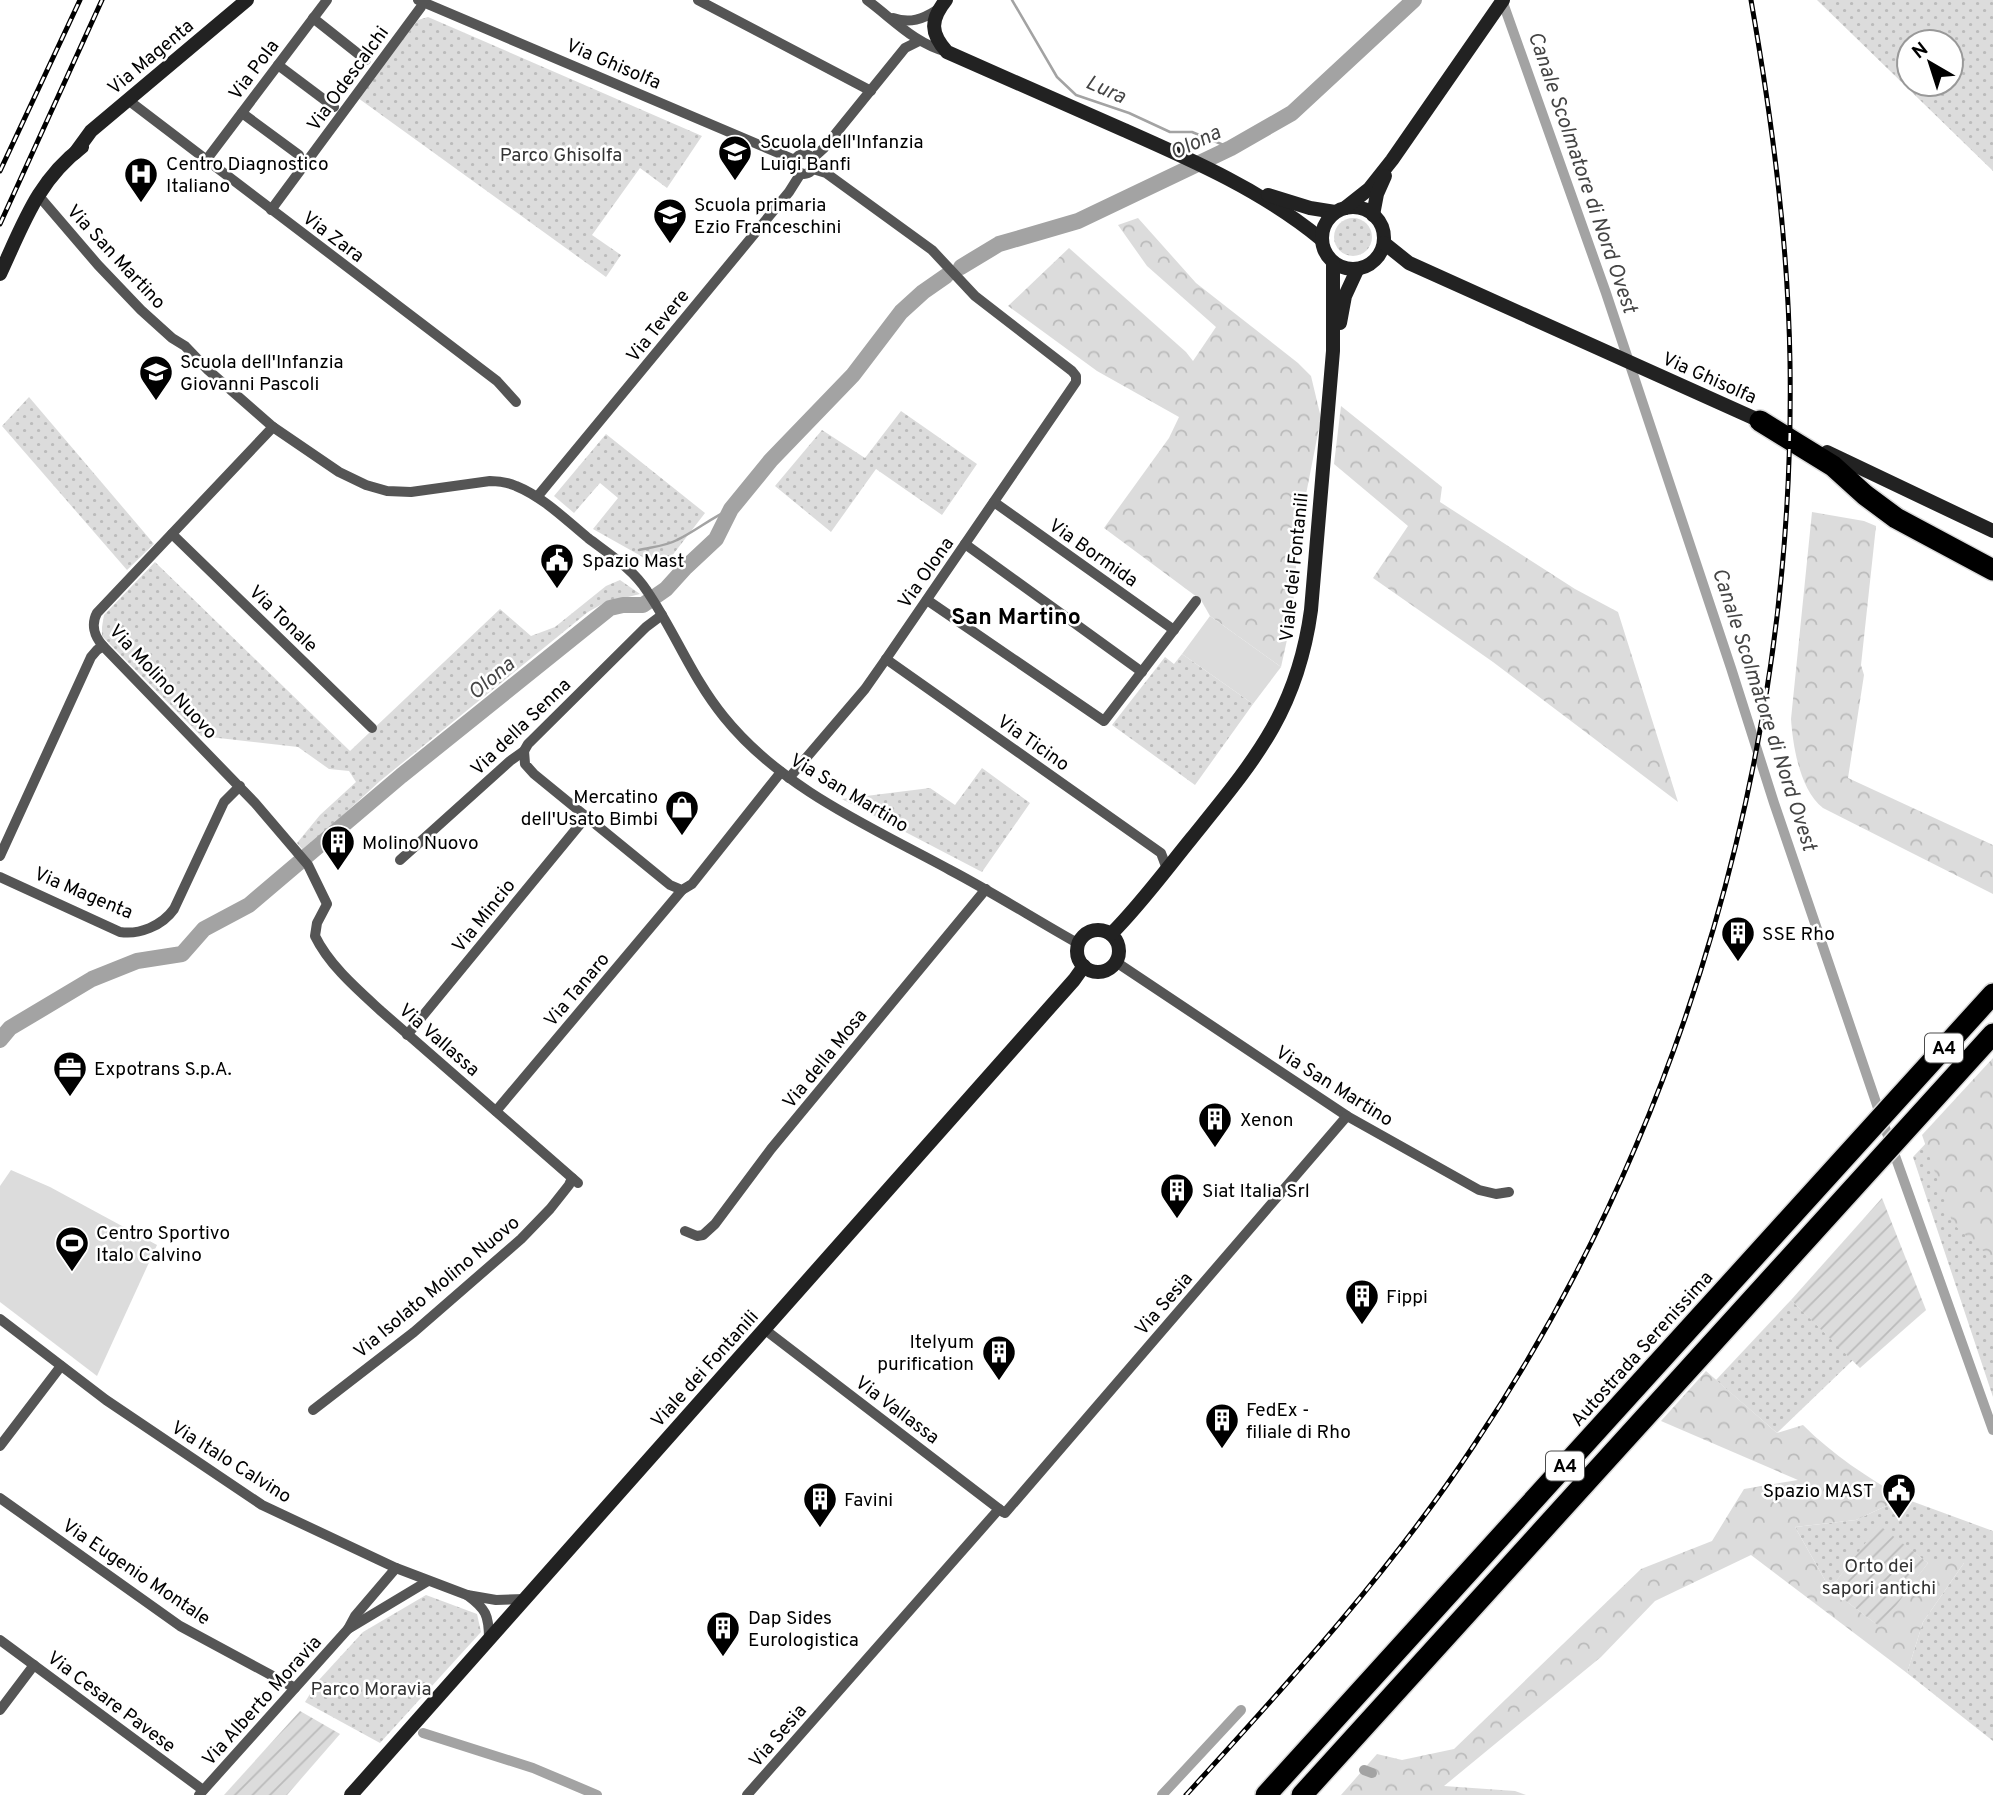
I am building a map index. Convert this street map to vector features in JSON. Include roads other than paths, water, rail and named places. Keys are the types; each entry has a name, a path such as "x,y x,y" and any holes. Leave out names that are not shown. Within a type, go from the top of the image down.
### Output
{"highway":[{"path":"1760,421 1826,461 1896,518 1993,570"},
{"name":"Autostrada Serenissima","path":"1266,1795 1993,994"},
{"name":"A4","path":"1302,1795 1993,1034"}],"main road":[{"name":"Via Magenta","path":"0,274 38,195 54,172 88,142 110,115 247,0"},
{"path":"1244,187 1310,208 1340,210 1356,207 1366,210 1380,223 1384,233 1380,254 1373,262 1357,270 1342,268 1333,263 1326,255 1321,239 1323,228 1327,220 1340,210 1369,189 1392,160 1503,0"},
{"path":"942,5 933,24 934,33 947,52 1181,155 1244,187 1298,219 1321,239"},
{"path":"1373,215 1377,194 1392,160"},
{"name":"Via Ghisolfa","path":"1384,243 1409,263 1760,421 1993,531"},
{"name":"Via Ghisolfa","path":"1373,262 1409,263"},
{"name":"Viale dei Fontanili","path":"1111,934 1167,869 1257,755 1285,706 1300,663 1307,641 1311,610 1333,351 1333,263"},
{"name":"Viale dei Fontanili","path":"1333,351 1345,296 1357,270"},
{"path":"1101,930 1111,934 1119,946 1118,957 1112,967 1101,971 1084,966 1079,958 1079,944 1085,935 1101,930"},
{"name":"Viale dei Fontanili","path":"351,1795 1074,981 1084,966"}],"street":[{"name":"Via Pola","path":"207,159 327,0"},
{"name":"Via Ghisolfa","path":"421,0 795,160"},
{"name":"Via Odescalchi","path":"271,210 417,12 421,0"},
{"path":"698,0 870,91"},
{"path":"867,0 919,41 947,52"},
{"path":"888,15 910,21 927,17 942,5"},
{"path":"313,18 366,60"},
{"path":"813,163 803,155 795,160 794,166 801,173 809,172 824,148 905,48 919,41"},
{"path":"278,65 334,107"},
{"name":"Via Zara","path":"128,100 497,381 516,402"},
{"path":"242,113 299,155"},
{"name":"Via Olona","path":"785,775 865,689 1076,382 1072,370 975,296 932,250 826,173 819,162 813,163"},
{"name":"Via Tevere","path":"537,497 791,190 801,173"},
{"name":"Via San Martino","path":"38,195 113,281 172,338 187,357 203,365 274,427 339,472 366,485 387,491 411,492 501,481 518,486 537,497 628,569 647,589 694,674 724,717 744,739 785,775 848,815 985,889 1079,944"},
{"name":"Via Molino Nuovo","path":"274,427 97,613 94,629 103,646 240,786 298,852 308,865 327,904"},
{"name":"Via Bormida","path":"994,502 1174,630"},
{"name":"Via Tonale","path":"172,534 372,728"},
{"path":"965,544 1142,672"},
{"path":"927,600 1104,721 1196,601"},
{"name":"Via della Senna","path":"400,860 524,751 660,612"},
{"path":"0,856 91,657 103,646"},
{"name":"Via Ticino","path":"887,659 1161,853"},
{"path":"524,751 528,769 670,885 682,890"},
{"name":"Via Tanaro","path":"496,1111 682,890 692,884 785,775"},
{"name":"Via Magenta","path":"0,877 120,932 131,934 146,929 166,918 174,909 224,802 240,786"},
{"name":"Via Mincio","path":"407,1035 586,817"},
{"path":"1167,869 1161,853 1180,852"},
{"name":"Via della Mosa","path":"685,1231 697,1236 703,1235 715,1224 771,1149 985,889"},
{"name":"Via Vallassa","path":"327,904 314,933 316,940 354,986 575,1180"},
{"name":"Via San Martino","path":"1116,962 1347,1116 1479,1190 1496,1194 1509,1192"},
{"name":"Via Sesia","path":"747,1795 1005,1513 1347,1116"},
{"name":"Via Isolato Molino Nuovo","path":"313,1410 414,1332 521,1239 575,1180"},
{"name":"Via Italo Calvino","path":"0,1319 106,1400 262,1505 396,1569 467,1595 496,1600 525,1599"},
{"name":"Via Vallassa","path":"764,1329 1005,1513"},
{"path":"0,1446 61,1366"},
{"name":"Via Eugenio Montale","path":"0,1498 180,1626 295,1688"},
{"name":"Via Alberto Moravia","path":"201,1793 348,1629 355,1616 396,1569"},
{"name":"Via Alberto Moravia","path":"348,1629 428,1581"},
{"path":"467,1595 480,1605 488,1616 489,1639"},
{"name":"Via Cesare Pavese","path":"0,1640 201,1793"},
{"path":"0,1710 34,1665"}],"waterway":[{"name":"Lura","path":"1012,0 1057,77 1076,95 1129,113 1170,132 1192,132 1231,148"},
{"name":"Olona","path":"961,267 999,244 1078,221 1231,148 1292,113 1414,0"},
{"name":"Canale Scolmatore di Nord Ovest","path":"1502,0 1606,293 1879,1111 1993,1430"},
{"name":"Olona","path":"0,1040 10,1028 92,979 137,961 182,954 204,929 249,905 401,776 610,608 643,605 666,589 716,539 731,509 771,460 853,375 901,312 946,276"},
{"path":"639,550 673,542 731,509"},
{"path":"1162,1795 1241,1710"},
{"path":"423,1733 533,1768 597,1795"},
{"path":"1364,1770 1372,1773"}],"railway":[{"path":"0,171 80,0"},
{"path":"0,224 102,0"},
{"path":"1186,1795 1300,1669 1408,1538 1474,1445 1549,1323 1614,1196 1669,1063 1714,928 1749,789 1773,647 1787,505 1790,362 1786,271 1772,135 1751,0"}],"place":[{"name":"Scuola dell'Infanzia Luigi Banfi","path":"735,182"},
{"name":"Centro Diagnostico Italiano","path":"141,204"},
{"name":"Scuola primaria Ezio Franceschini","path":"670,245"},
{"name":"Scuola dell'Infanzia Giovanni Pascoli","path":"156,402"},
{"name":"Spazio Mast","path":"557,590"},
{"name":"Mercatino dell'Usato Bimbi","path":"682,837"},
{"name":"Molino Nuovo","path":"338,872"},
{"name":"SSE Rho","path":"1738,963"},
{"name":"Expotrans S.p.A.","path":"70,1098"},
{"name":"Xenon","path":"1215,1149"},
{"name":"Siat Italia Srl","path":"1177,1220"},
{"name":"Centro Sportivo Italo Calvino","path":"72,1273"},
{"name":"Fippi","path":"1362,1326"},
{"name":"Itelyum purification","path":"999,1382"},
{"name":"FedEx - filiale di Rho","path":"1222,1450"},
{"name":"Spazio MAST","path":"1899,1520"},
{"name":"Favini","path":"820,1529"},
{"name":"Dap Sides Eurologistica","path":"723,1658"}],"district":[{"name":"San Martino","path":"1016,616"}],"park label":[{"name":"Parco Ghisolfa","path":"561,154"},
{"name":"Orto dei sapori antichi","path":"1879,1576"},
{"name":"Parco Moravia","path":"371,1688"}]}
